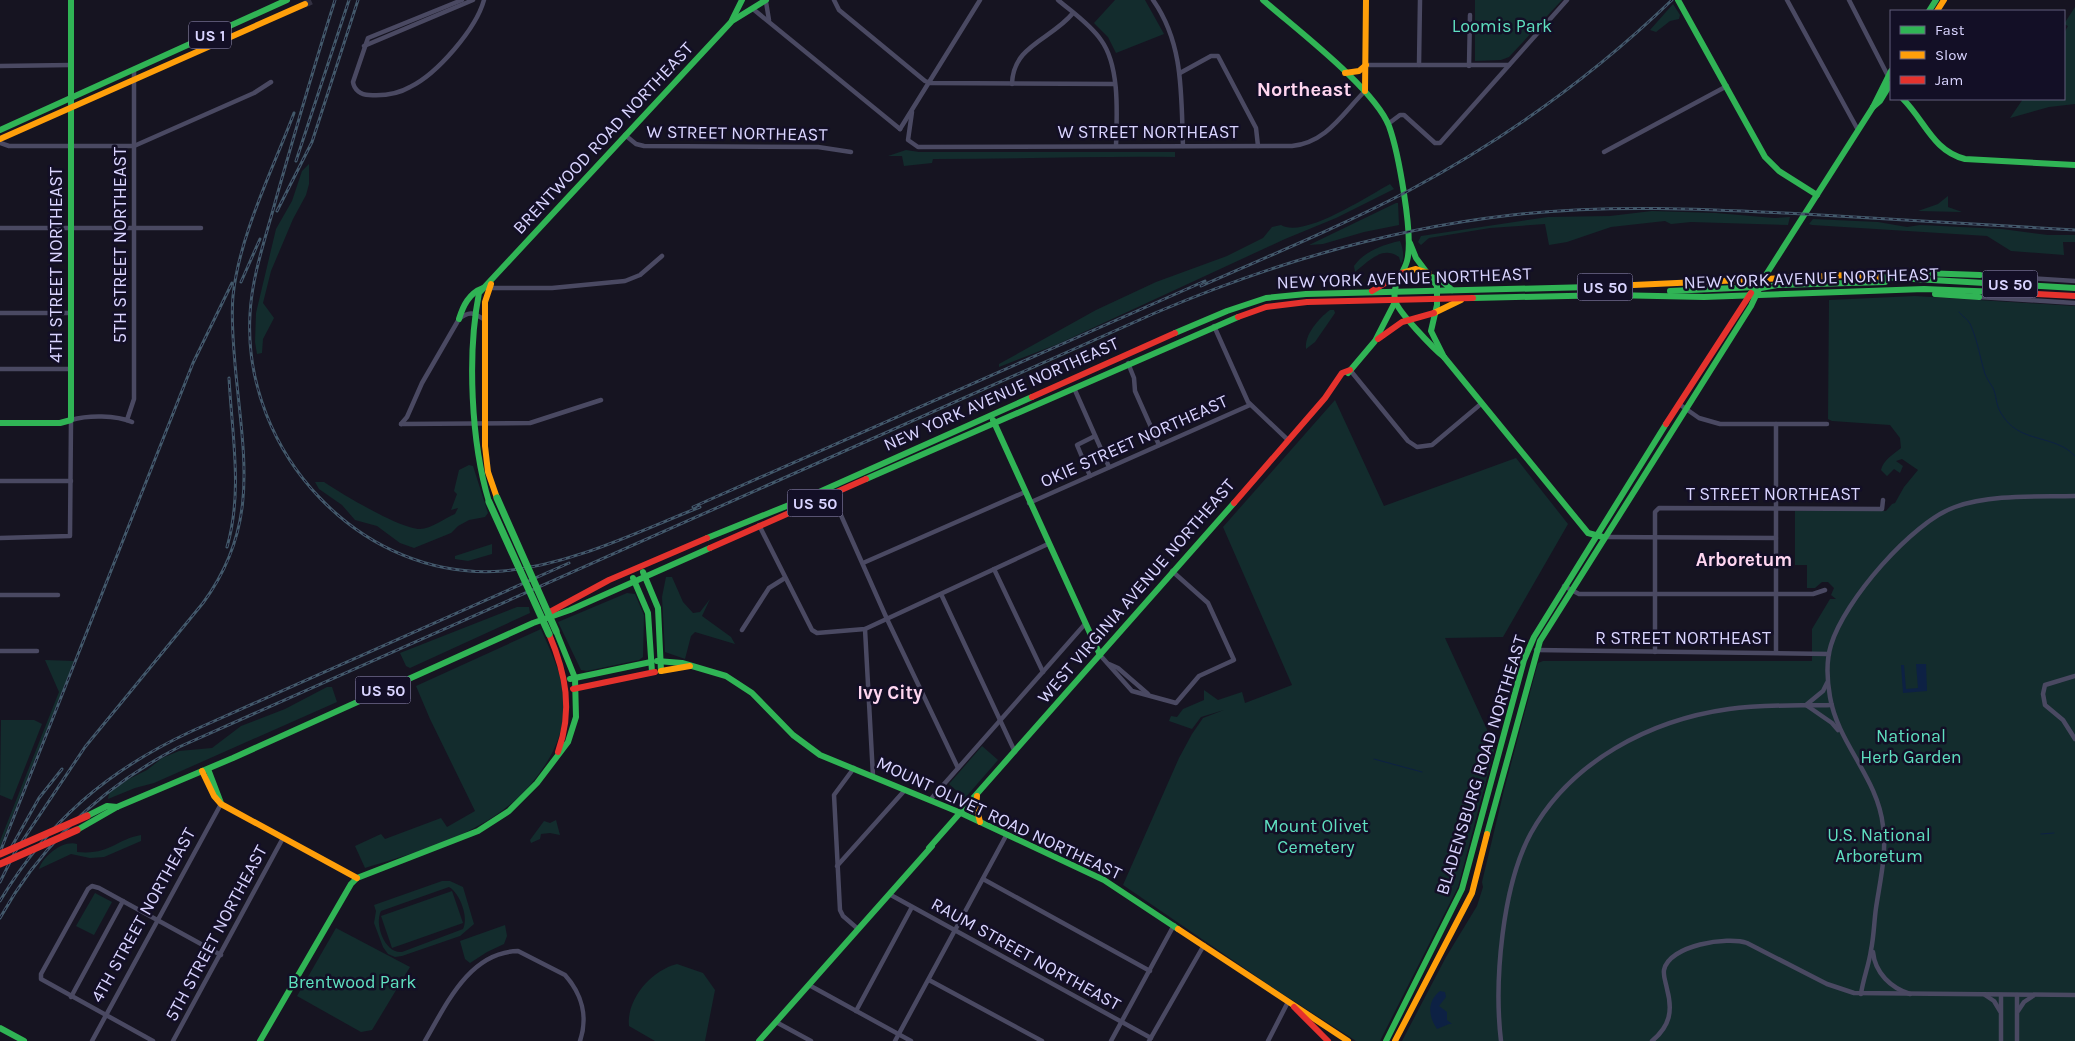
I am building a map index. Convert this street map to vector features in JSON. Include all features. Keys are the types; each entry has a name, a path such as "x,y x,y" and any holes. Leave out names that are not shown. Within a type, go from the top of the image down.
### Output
{"main road":[{"name":"4TH STREET NORTHEAST","path":"71,0 71,420"},
{"name":"US 1","path":"0,130 287,0"},
{"path":"742,0 752,9"},
{"name":"BRENTWOOD ROAD NORTHEAST","path":"732,21 742,0"},
{"path":"1263,0 1365,91 1388,124 1398,155 1409,240 1408,259 1394,292 1394,301 1408,320 1444,357 1588,533 1603,537"},
{"path":"1365,91 1366,0"},
{"name":"BRENTWOOD ROAD NORTHEAST","path":"459,319 472,294 486,288 732,21 766,1"},
{"path":"1679,2 1770,163 1817,195"},
{"name":"US 1","path":"0,139 134,78 305,4"},
{"path":"1345,73 1360,72 1366,66"},
{"name":"BLADENSBURG ROAD NORTHEAST","path":"1511,725 1536,650 1595,536 1652,453 1872,107 1880,101 1890,81"},
{"path":"1904,100 1920,116 1937,144 1951,156 1965,159 2075,165"},
{"path":"1409,240 1416,258 1431,275 1438,291 1432,334 1444,357"},
{"path":"1368,292 1402,273 1416,269 1442,281 1452,290"},
{"path":"1866,276 1892,272 1980,275"},
{"name":"NEW YORK AVENUE NORTHEAST","path":"0,864 77,830 117,807 205,770 533,623 570,610 1214,326 1242,314 1274,305 1532,297 1639,285 1722,280 1866,276 2075,288"},
{"path":"1722,280 1722,289"},
{"path":"1648,295 1670,291 1722,289 1755,292 1777,285 1945,280"},
{"path":"1824,292 1830,283"},
{"path":"1639,285 1639,295"},
{"path":"260,1041 356,878 459,839 490,824 519,803 553,763 573,730 576,711 575,678 490,502 478,461 475,313 478,298 486,288"},
{"path":"486,288 485,424 487,466 497,498 553,633 568,690 567,723 553,763"},
{"path":"1531,288 1532,297"},
{"name":"NEW YORK AVENUE NORTHEAST","path":"533,623 567,602 641,566 829,488 1210,318 1242,305 1274,297 1368,292 1531,288 1639,295 1956,289 2075,296"},
{"path":"1900,290 1979,297"},
{"name":"WEST VIRGINIA AVENUE NORTHEAST","path":"759,1041 977,796 1333,388 1342,374 1350,370 1375,342 1394,326 1434,313 1465,298"},
{"name":"WEST VIRGINIA AVENUE NORTHEAST","path":"1375,342 1394,301"},
{"path":"991,416 1100,655"},
{"path":"0,423 60,423 71,420"},
{"name":"BLADENSBURG ROAD NORTHEAST","path":"1386,1041 1405,1005 1418,988 1472,893 1529,646 1603,537 1652,453"},
{"path":"641,566 658,608 660,671"},
{"path":"630,571 648,613 652,672"},
{"name":"MOUNT OLIVET ROAD NORTHEAST","path":"566,680 660,661 682,662 715,672 737,682 752,693 811,749 961,813 1104,880 1348,1041"},
{"name":"MOUNT OLIVET ROAD NORTHEAST","path":"568,690 652,672 692,666"},
{"path":"205,770 214,796 221,804 356,878"},
{"path":"977,796 976,809 980,822"},
{"name":"NEW YORK AVENUE NORTHEAST","path":"0,854 108,806 117,807"},
{"name":"BLADENSBURG ROAD NORTHEAST","path":"1395,1041 1412,1008 1418,988"},
{"name":"MOUNT OLIVET ROAD NORTHEAST","path":"1291,1004 1328,1041"},
{"path":"1405,1005 1412,1008"},
{"path":"0,1028 24,1041"},
{"name":"MOUNT OLIVET ROAD NORTHEAST","path":"1328,1028 1340,1041"}],"street":[{"path":"462,0 368,38 363,47 353,82 359,92 366,96 377,96 402,91 419,82 455,47 474,20 484,0"},
{"path":"363,47 474,0"},
{"path":"834,0 839,10 924,81 930,83 1114,84"},
{"path":"900,129 980,0"},
{"path":"1058,0 1093,31 1105,46 1113,66 1116,146"},
{"path":"1153,0 1171,33 1180,72 1183,146"},
{"path":"1420,0 1420,65"},
{"path":"1388,124 1403,114 1437,144 1442,142 1567,0"},
{"path":"1787,0 1858,130"},
{"path":"1849,0 1890,77"},
{"path":"766,1 766,14 772,23"},
{"path":"752,9 772,23 900,129"},
{"path":"1012,84 1014,68 1020,56 1062,26 1073,13"},
{"path":"1469,66 1470,15"},
{"path":"1180,72 1213,55 1218,56 1256,128 1258,146"},
{"path":"1366,66 1509,65"},
{"path":"0,66 71,66"},
{"name":"5TH STREET NORTHEAST","path":"127,420 134,399 134,69"},
{"path":"0,143 9,146 134,146 254,93 271,82"},
{"path":"1604,152 1727,86"},
{"name":"W STREET NORTHEAST","path":"911,119 908,137 910,142 918,147 1297,145 1318,138 1329,131 1365,91"},
{"path":"900,129 906,126 911,119 912,112"},
{"name":"W STREET NORTHEAST","path":"625,135 636,144 644,146 818,147 851,152"},
{"path":"0,228 201,228"},
{"path":"486,288 552,288 629,280 644,273 662,256"},
{"path":"1980,275 2075,281"},
{"path":"1979,297 2075,303"},
{"path":"0,313 71,313"},
{"path":"485,320 475,313 466,313 459,319 401,424 533,422 601,400"},
{"path":"1210,318 1250,405 1288,440"},
{"path":"1125,355 1134,378 1135,391 1159,445"},
{"path":"0,369 71,369"},
{"path":"1350,370 1408,442 1417,447 1432,445 1482,403"},
{"path":"1074,388 1109,467"},
{"name":"OKIE STREET NORTHEAST","path":"1029,502 1250,405"},
{"path":"1682,406 1698,417 1711,422 1827,424"},
{"path":"411,408 412,418 419,424"},
{"path":"71,420 80,418 127,420 132,422"},
{"name":"4TH STREET NORTHEAST","path":"0,538 66,538 70,536 71,420"},
{"path":"1776,424 1776,652"},
{"path":"1090,476 1077,445 1095,436"},
{"path":"0,481 71,481"},
{"path":"829,488 887,619 958,768"},
{"name":"OKIE STREET NORTHEAST","path":"863,563 1025,492"},
{"path":"1861,994 1872,947 1884,847 1884,826 1870,780 1843,735 1832,706 1828,677 1829,654 1836,632 1854,600 1909,536 1932,518 1954,507 1976,502 2075,496"},
{"name":"T STREET NORTHEAST","path":"1655,537 1657,510 1882,508 1883,500"},
{"path":"756,519 812,630 816,633 865,629 1048,544"},
{"path":"1603,537 1776,538"},
{"path":"1655,537 1655,652"},
{"path":"994,569 1043,672"},
{"path":"1100,655 1108,664 1118,668 1151,696 1176,703 1199,676 1234,660 1208,603 1172,571"},
{"path":"742,630 769,588 785,578"},
{"path":"1567,588 1579,594 1813,594 1825,590"},
{"path":"941,594 1015,752"},
{"path":"0,595 58,595"},
{"path":"930,800 1086,624"},
{"path":"865,629 873,776"},
{"name":"R STREET NORTHEAST","path":"1536,650 1829,654"},
{"path":"0,651 37,651"},
{"path":"2075,676 2045,685 2043,694 2045,705 2063,720 2075,739"},
{"path":"1806,706 1823,692 1828,677"},
{"path":"1806,706 1832,723 1843,735"},
{"path":"1501,1041 1498,977 1510,898 1528,839 1559,796 1614,748 1635,736 1662,725 1730,709 1832,706"},
{"path":"854,768 834,795 840,912 858,929"},
{"path":"838,866 905,790"},
{"name":"4TH STREET NORTHEAST","path":"92,1041 221,804"},
{"path":"895,1041 1007,834"},
{"name":"5TH STREET NORTHEAST","path":"173,1041 283,838"},
{"path":"983,879 1150,971"},
{"path":"154,1041 106,1016 41,978 87,889 91,886 98,887 221,955"},
{"name":"RAUM STREET NORTHEAST","path":"888,894 1150,1039"},
{"path":"72,997 123,902"},
{"path":"856,1011 912,907"},
{"path":"1111,1041 1174,925"},
{"path":"1652,1041 1663,1031 1670,1016 1670,1000 1664,973 1667,964 1685,951 1717,940 1734,939 1747,943 1781,962 1834,987 1861,994 2072,995 2075,991"},
{"path":"1150,1039 1204,945"},
{"path":"1872,947 1875,964 1882,975 1899,989 1914,995"},
{"path":"424,1041 447,1002 467,975 489,960 511,951 518,951 565,975 570,980 582,1004 584,1018 580,1041"},
{"path":"928,980 1042,1041"},
{"path":"808,985 911,1041"},
{"path":"1984,995 1994,1001 2001,1014"},
{"path":"2001,995 2001,1041"},
{"path":"2017,995 2017,1041"},
{"path":"2017,1015 2024,1002 2035,995"},
{"path":"1268,1041 1291,1004"},
{"path":"776,1022 811,1041"}],"green space":[{"path":"1115,0 1145,0 1164,34 1116,53 1108,37 1094,23"},
{"name":"Loomis Park","path":"1475,0 1562,0 1509,57 1501,60 1475,61"},
{"path":"1673,4 1680,15 1679,19 1670,21 1656,32 1650,30"},
{"path":"2075,7 2075,104 2049,107 2010,118 2022,100 2065,100 2065,31 2068,26 2065,22"},
{"path":"906,150 919,152 1175,152 1175,157 933,159 932,163 904,166 902,156 888,156"},
{"path":"309,164 309,184 306,195 293,219 271,271 263,303 274,318 263,339 262,353 257,354 255,342 256,313 276,229 292,201 302,171"},
{"path":"1390,184 1394,189 1336,218 1285,239 1058,344 999,367 999,364 1096,310 1156,282 1227,256 1263,238 1272,227 1281,225 1291,228 1319,221 1352,206"},
{"path":"1948,196 1948,207 1962,212 1918,211 1938,204"},
{"path":"1398,203 1399,225 1364,232 1323,244 1309,245"},
{"path":"1652,211 1716,213 1774,218 1790,217 1788,225 1691,222 1671,224 1665,221 1611,227 1567,242 1549,245 1545,224 1490,228 1429,238 1421,245 1418,242 1421,236 1548,217 1610,216"},
{"path":"1813,219 1878,222 1907,227 1920,225 2002,229 2048,235 2075,235 2075,242 2063,242 2064,255 2011,251 1987,236 1809,224"},
{"path":"1400,241 1402,247 1403,256 1401,264 1399,257 1393,254 1381,254 1355,272 1354,266 1367,253"},
{"name":"U.S. National Arboretum","path":"1915,296 2075,306 2075,1041 1402,1041 1446,957 1477,906 1483,887 1482,882 1504,790 1538,663 1543,661 1812,661 1812,629 1830,599 1836,599 1831,595 1834,588 1828,582 1822,582 1815,588 1807,588 1807,565 1795,565 1795,511 1886,511 1895,503 1904,487 1918,470 1902,459 1896,461 1903,466 1900,473 1894,469 1887,476 1881,470 1886,460 1901,448 1900,438 1890,425 1832,421 1828,419 1829,300"},
{"path":"1330,310 1334,310 1335,313 1315,342 1306,349 1307,338 1310,333 1317,322"},
{"name":"Mount Olivet Cemetery","path":"1335,400 1384,506 1516,458 1568,524 1503,637 1445,638 1495,747 1458,887 1380,1041 1356,1041 1278,991 1123,885 1179,758 1192,734 1203,718 1224,710 1201,717 1192,729 1169,721 1171,716 1177,717 1183,709 1204,700 1204,690 1218,700 1242,692 1245,703 1292,685 1223,527"},
{"path":"469,465 473,466 488,513 485,517 469,520 458,526 451,533 414,548 400,543 377,526 355,520 342,505 319,489 315,482 324,482 357,502 399,523 424,529 455,514 458,508 451,510 457,494 454,491 459,470"},
{"path":"492,544 492,554 468,561 455,559 455,556"},
{"path":"666,577 672,577 683,602 693,613 700,612 710,599 702,616 731,637 735,644 695,632 691,636 685,659 665,652 662,597"},
{"path":"627,593 635,594 644,615 643,657 639,660 587,671 581,670 558,622"},
{"path":"517,607 529,607 530,613 410,668 406,666 400,653"},
{"path":"541,629 560,677 564,704 560,733 553,751 543,768 527,789 508,807 487,821 440,844 365,868 355,846 381,834 385,839 441,818 447,827 475,811 416,686"},
{"path":"45,660 74,661 0,847 0,841 59,692"},
{"path":"327,687 332,687 337,702 154,783 135,788 108,799 109,793 129,779 147,770 162,758 179,751 212,748 241,726 285,709"},
{"path":"1,720 34,720 42,724 12,800 0,795"},
{"path":"982,746 998,760 965,798 949,784"},
{"path":"556,820 560,835 541,834 540,839 531,843 530,840 544,821 550,823"},
{"path":"141,835 141,841 104,857 90,858 71,854 39,869 49,854 66,844 77,844 77,852 98,851"},
{"path":"442,881 450,881 463,887 474,924 460,936 395,957 388,954 383,947 374,923 376,911 374,905","holes":["449,887 460,900 464,912 465,924 463,929 402,952 396,951 386,943 380,930 379,917 381,911"]},
{"path":"452,891 463,923 392,948 381,916"},
{"path":"95,893 112,902 94,935 76,926"},
{"path":"505,925 507,936 504,944 470,963 465,959 460,941"},
{"name":"Brentwood Park","path":"336,928 410,967 372,1030 361,1032 297,996"},
{"path":"677,964 703,973 715,990 705,1041 655,1041 629,1026 629,1016 636,996 650,979 668,967"}],"water":[{"path":"1916,664 1926,664 1927,691 1903,693 1901,665 1904,665 1906,689 1918,688"},
{"path":"1440,991 1445,992 1446,997 1439,1006 1447,1012 1447,1020 1452,1024 1437,1029 1430,1009 1433,999"}],"waterway":[{"path":"1959,312 1971,326 1985,374 1995,392 1998,406 2005,419 2012,427 2021,432 2059,445 2075,456"},
{"path":"1374,759 1422,772"},
{"path":"2041,834 2054,833"}],"tunnel":[{"path":"305,4 314,0"}],"railway":[{"path":"335,0 256,270 251,299 253,365 266,414 289,459 320,498 358,531 402,555 451,569 503,571 554,562 628,537 700,507"},
{"path":"296,161 349,0"},
{"path":"277,211 312,142 358,0"},
{"path":"1201,286 1358,216 1410,190 1480,149 1580,80 1672,0"},
{"path":"0,882 15,852 85,747 203,603 221,574 234,545 241,517 244,488 242,429 232,313 236,273 249,226 294,113"},
{"path":"0,918 35,865 76,819 124,780 179,747 1155,313 1198,295 1286,264 1375,239 1420,229 1512,215 1585,210 1658,208 1730,210 2075,230"},
{"path":"241,282 260,239"},
{"path":"693,507 1205,281"},
{"path":"0,852 193,363 232,283"},
{"path":"227,547 232,526 235,484 229,378"},
{"path":"0,901 38,846 60,822 82,801 133,763 192,731 569,563"},
{"path":"12,846 39,798 62,769"}],"traffic: fast":[{"path":"0,423 60,423 71,420 71,0"},
{"path":"0,130 287,0"},
{"path":"732,20 742,0"},
{"path":"489,502 478,453 473,398 473,343 479,293 732,21 766,0"},
{"path":"1263,0 1351,77 1368,94 1381,111 1389,126 1397,154 1407,214 1409,249 1407,261 1396,284 1395,300 1409,321 1444,357"},
{"path":"1678,0 1765,157 1779,171 1817,195"},
{"path":"1930,10 1936,0"},
{"path":"1762,281 1873,107 1890,73"},
{"path":"1873,107 1880,101 1890,85"},
{"path":"1904,100 1937,142 1954,155 1965,159 2075,165"},
{"path":"1410,243 1416,258 1437,286 1437,305 1431,331 1444,357 1588,533 1603,537"},
{"path":"1922,273 1980,275"},
{"path":"1432,277 1442,281 1452,290"},
{"path":"1878,277 2075,288"},
{"path":"1750,294 1761,288 1777,285 1885,282"},
{"path":"1175,333 1227,311 1266,298 1306,294 1590,287"},
{"path":"1670,291 1756,287"},
{"path":"459,319 467,301 474,293 483,288"},
{"path":"1473,298 1611,295 1704,297 1924,289 1999,292"},
{"path":"1487,834 1540,641 1751,306 1758,291"},
{"path":"1935,294 1979,297"},
{"path":"1348,373 1375,341 1395,302"},
{"path":"866,479 1238,317"},
{"path":"707,538 799,501 1032,397"},
{"path":"993,420 1100,655"},
{"path":"1386,1041 1462,889 1524,660 1534,637 1666,424"},
{"path":"497,498 556,631"},
{"path":"489,502 549,634"},
{"path":"929,848 1234,503"},
{"path":"77,830 117,807 233,758 533,623 570,610 710,548"},
{"path":"643,572 658,608 661,671"},
{"path":"633,578 648,613 652,672"},
{"path":"260,1041 351,884 357,878 478,831 509,811 537,783 568,742 576,717 575,678 556,631"},
{"path":"657,661 682,663 726,676 752,693 793,735 820,755 961,813 1104,880 1178,929"},
{"path":"570,679 651,662"},
{"path":"208,769 221,803"},
{"path":"87,816 107,806 117,807"},
{"path":"759,1041 932,846"},
{"path":"0,1028 24,1041"}],"traffic: slow":[{"path":"1365,91 1366,0"},
{"path":"1938,10 1944,0"},
{"path":"0,139 305,4"},
{"path":"1345,73 1359,71 1366,65"},
{"path":"1402,273 1416,269 1429,273"},
{"path":"1590,287 1848,275 1878,277"},
{"path":"491,284 485,302 485,446 488,472 497,498"},
{"path":"1434,313 1461,300"},
{"path":"661,671 690,666"},
{"path":"202,771 214,796 221,804 357,878"},
{"path":"977,796 976,806 980,822"},
{"path":"1395,1041 1472,893 1487,834"},
{"path":"1178,929 1348,1041"}],"traffic: jam":[{"path":"1372,291 1402,273"},
{"path":"1999,292 2075,296"},
{"path":"1666,424 1751,293"},
{"path":"1238,317 1266,307 1307,302 1473,298"},
{"path":"1378,339 1402,322 1434,313"},
{"path":"1032,397 1175,333"},
{"path":"1234,503 1325,398 1342,373 1350,370"},
{"path":"710,548 866,479"},
{"path":"548,613 609,580 707,538"},
{"path":"549,634 560,663 566,692 563,737 558,752"},
{"path":"573,689 655,672"},
{"path":"0,854 87,816"},
{"path":"0,864 77,830"},
{"path":"1294,1007 1328,1041"}],"district":[{"name":"Northeast","path":"1304,89"},
{"name":"Arboretum","path":"1744,559"},
{"name":"Ivy City","path":"890,692"}],"park label":[{"name":"National Herb Garden","path":"1911,746"}]}
